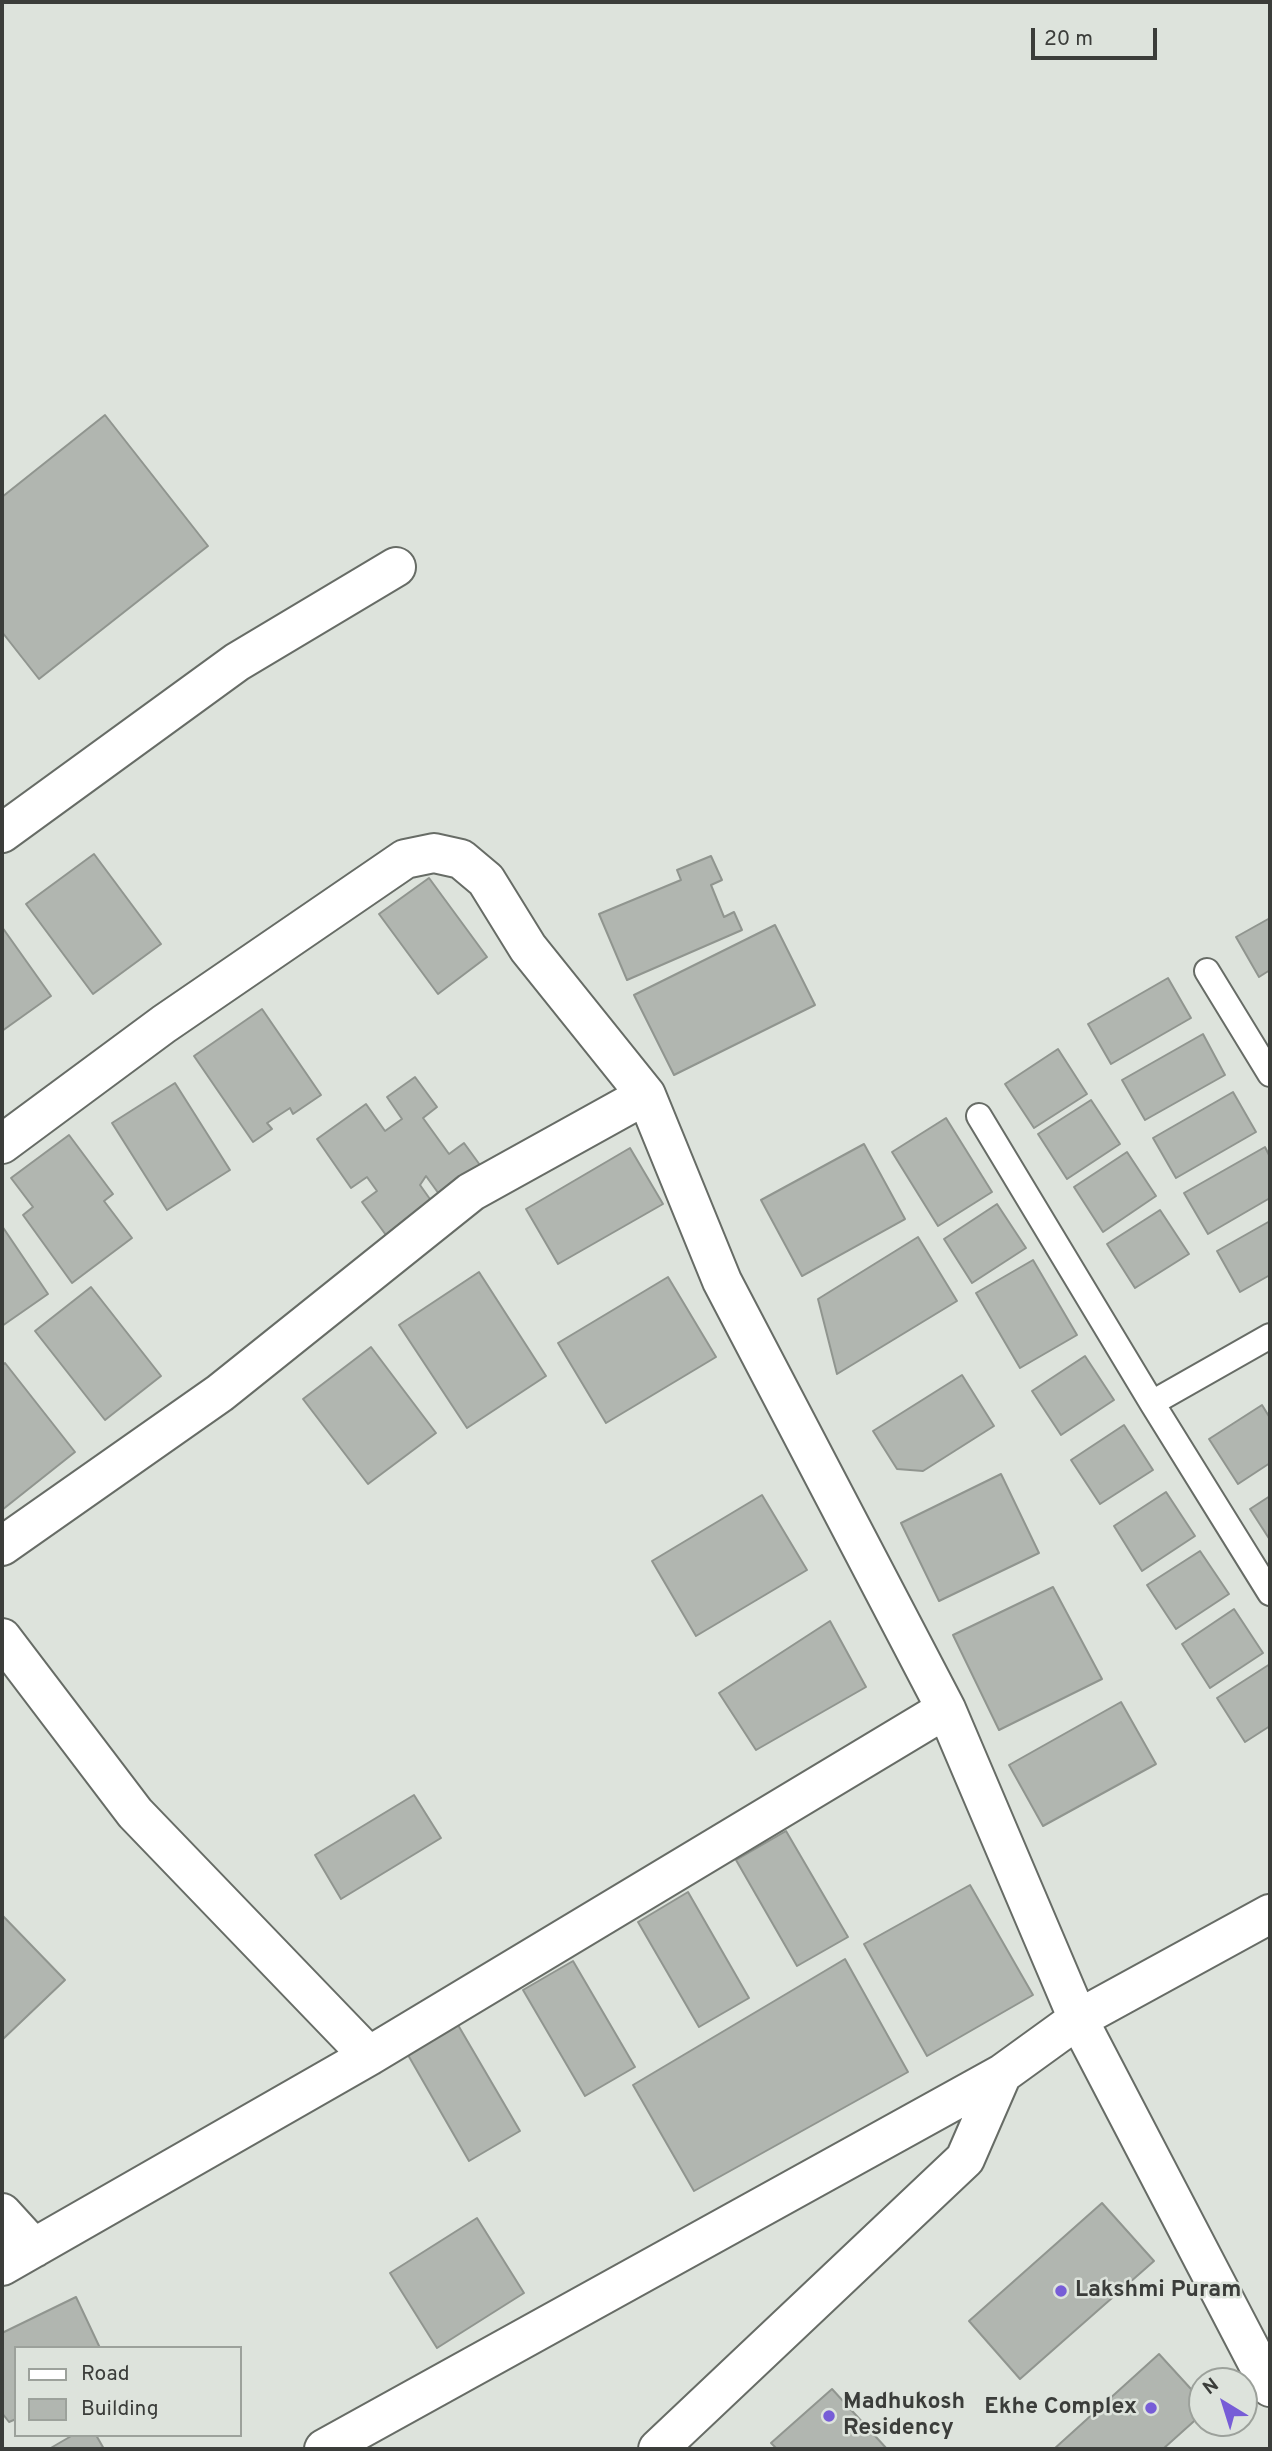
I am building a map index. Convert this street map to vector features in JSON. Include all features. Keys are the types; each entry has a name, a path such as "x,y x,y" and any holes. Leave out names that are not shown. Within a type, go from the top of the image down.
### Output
{"street":[{"path":"2,833 237,662 396,567"},
{"path":"2,1144 164,1024 405,859 434,853 461,859 486,880 528,948 646,1095 722,1281 946,1709 1078,2018 1270,2387"},
{"path":"2,1546 220,1393 471,1192 646,1095"},
{"path":"2,1638 135,1813 369,2056"},
{"path":"2,2266 369,2056 946,1709"},
{"path":"324,2449 1002,2074 1078,2018 1270,1914"},
{"path":"658,2449 965,2159 1002,2074"},
{"path":"2,2213 34,2248"}],"lane":[{"path":"1207,971 1270,1074"},
{"path":"979,1116 1270,1593"},
{"path":"1152,1403 1270,1336"}],"building":[{"path":"105,415 208,546 39,679 2,632 2,497"},
{"path":"94,854 161,944 93,994 26,904"},
{"path":"711,856 722,880 711,885 724,917 734,912 742,930 627,980 599,914 681,880 677,870"},
{"path":"429,878 487,957 438,994 379,914"},
{"path":"1270,918 1270,970 1259,977 1236,937"},
{"path":"775,925 815,1005 674,1075 634,995"},
{"path":"2,927 51,996 2,1031"},
{"path":"1168,978 1191,1018 1111,1064 1088,1024"},
{"path":"262,1009 321,1095 293,1114 290,1108 267,1123 272,1129 253,1142 194,1056"},
{"path":"1203,1034 1225,1075 1145,1120 1122,1080"},
{"path":"1058,1049 1087,1094 1034,1128 1005,1084"},
{"path":"415,1077 437,1107 423,1118 449,1154 464,1143 485,1172 444,1201 426,1176 420,1185 437,1209 391,1242 362,1202 377,1191 367,1177 351,1188 317,1139 366,1104 385,1131 402,1119 387,1097"},
{"path":"175,1083 230,1170 167,1210 112,1123"},
{"path":"1233,1092 1256,1132 1176,1178 1153,1138"},
{"path":"1091,1100 1120,1144 1067,1179 1038,1134"},
{"path":"946,1118 992,1192 938,1226 892,1152"},
{"path":"69,1135 113,1194 104,1201 132,1238 72,1283 23,1215 33,1207 11,1178"},
{"path":"864,1144 905,1219 802,1276 761,1200"},
{"path":"1265,1147 1270,1157 1270,1198 1208,1234 1184,1193"},
{"path":"630,1148 663,1204 558,1264 526,1209"},
{"path":"1127,1152 1156,1196 1103,1232 1074,1187"},
{"path":"997,1204 1026,1248 972,1283 944,1239"},
{"path":"1160,1210 1189,1254 1135,1288 1107,1244"},
{"path":"1270,1221 1270,1275 1240,1292 1217,1251"},
{"path":"2,1226 48,1294 2,1326"},
{"path":"918,1237 957,1301 837,1374 818,1299"},
{"path":"1033,1260 1077,1335 1020,1368 976,1293"},
{"path":"479,1272 546,1376 467,1428 399,1325"},
{"path":"668,1277 716,1357 606,1423 558,1343"},
{"path":"91,1287 161,1376 105,1420 35,1331"},
{"path":"371,1347 436,1433 368,1484 303,1399"},
{"path":"1085,1356 1114,1400 1061,1435 1032,1391"},
{"path":"5,1363 75,1452 2,1510 2,1366"},
{"path":"962,1375 994,1426 923,1471 897,1469 873,1431"},
{"path":"1262,1405 1270,1418 1270,1463 1238,1484 1209,1439"},
{"path":"1124,1425 1153,1470 1100,1504 1071,1460"},
{"path":"1001,1474 1039,1553 939,1601 901,1523"},
{"path":"1166,1492 1195,1536 1142,1571 1114,1526"},
{"path":"762,1495 807,1570 696,1636 652,1561"},
{"path":"1270,1496 1270,1540 1250,1509"},
{"path":"1200,1551 1229,1594 1176,1629 1147,1585"},
{"path":"1053,1587 1102,1679 999,1730 953,1635"},
{"path":"1234,1609 1263,1653 1210,1688 1182,1644"},
{"path":"830,1621 866,1687 756,1750 719,1693"},
{"path":"1270,1664 1270,1726 1245,1742 1217,1698"},
{"path":"1121,1702 1156,1764 1043,1826 1009,1765"},
{"path":"414,1795 441,1838 341,1899 315,1855"},
{"path":"786,1831 848,1937 797,1966 736,1860"},
{"path":"970,1885 1033,1995 927,2056 864,1944"},
{"path":"688,1892 749,1998 699,2027 638,1922"},
{"path":"2,1915 65,1980 2,2040"},
{"path":"845,1959 908,2072 694,2191 633,2085"},
{"path":"573,1961 635,2067 585,2096 523,1990"},
{"path":"458,2025 520,2131 469,2161 408,2055"},
{"name":"Lakshmi Puram","path":"1102,2203 1154,2261 1020,2379 969,2321"},
{"path":"477,2218 524,2293 437,2348 390,2273"},
{"path":"76,2297 99,2346 14,2346 14,2420 9,2422 2,2413 2,2333"},
{"name":"Ekhe Complex","path":"1159,2354 1188,2386 1188,2427 1163,2449 1054,2449"},
{"name":"Madhukosh Residency","path":"832,2389 887,2449 777,2449 771,2443"},
{"path":"70,2437 97,2437 104,2449 49,2449"}],"place":[{"name":"Lakshmi Puram","path":"1061,2291"},
{"name":"Ekhe Complex","path":"1151,2408"},
{"name":"Madhukosh Residency","path":"829,2416"}]}
